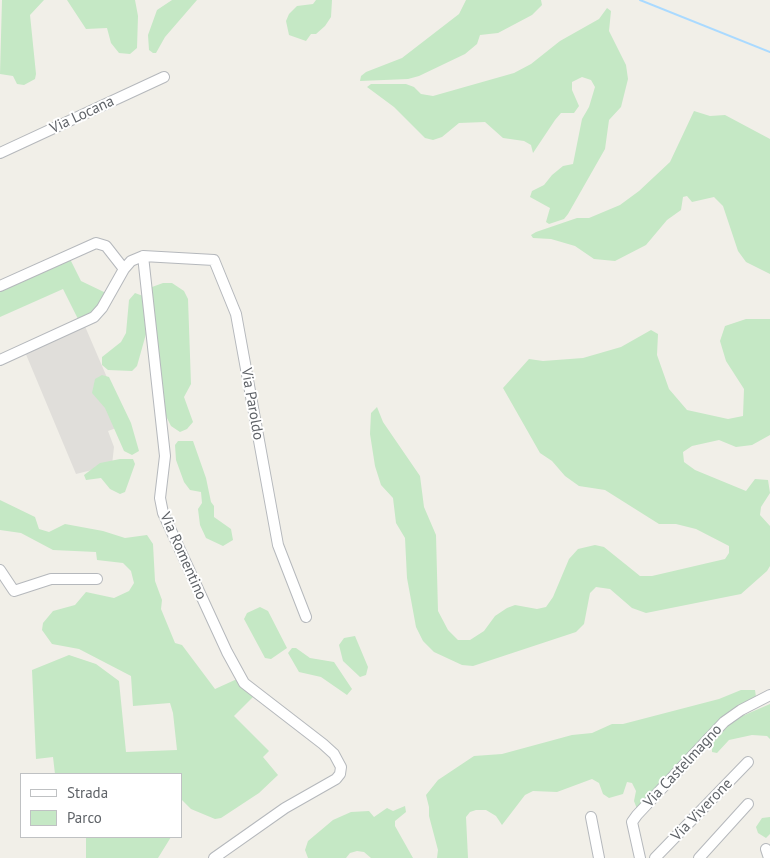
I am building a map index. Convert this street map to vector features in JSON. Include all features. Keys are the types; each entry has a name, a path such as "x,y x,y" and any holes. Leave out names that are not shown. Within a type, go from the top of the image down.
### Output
{"street":[{"name":"Via Locana","path":"0,153 164,77"},
{"path":"0,286 96,242 107,247 124,269"},
{"path":"0,360 97,315 124,269 131,261 143,256"},
{"name":"Via Paroldo","path":"143,256 214,260 236,314 278,545 306,617"},
{"name":"Via Romentino","path":"143,256 165,456 160,498 163,513 227,652 244,683 328,749 341,767 340,774 336,779 285,808 214,858"},
{"path":"0,570 14,591 51,579 97,579"},
{"name":"Via Castelmagno","path":"640,858 632,822 637,815 724,722 741,710 770,695"},
{"name":"Via Viverone","path":"655,858 748,762"},
{"path":"699,858 748,804"},
{"path":"591,817 600,858"}],"shaded area":[{"path":"84,324 127,424 108,431 114,447 112,465 76,474 25,352"}],"green space":[{"path":"2,0 44,0 30,15 36,74 35,79 24,85 17,84 13,76 0,74"},
{"path":"67,0 135,0 138,16 137,48 130,54 119,53 111,43 107,28 86,29"},
{"path":"172,0 197,0 165,37 156,53 153,53 149,50 148,35 157,10"},
{"path":"316,0 332,0 331,17 325,26 316,34 311,34 306,41 289,35 286,21 289,14 297,6 313,4"},
{"path":"466,0 541,0 542,5 532,15 498,33 480,35 477,44 465,54 419,76 408,79 360,81 361,76 366,72 402,58 459,14"},
{"path":"607,8 611,11 609,31 626,65 628,79 621,107 609,120 605,149 568,214 564,219 549,224 546,222 550,208 530,197 532,191 544,185 563,166 573,164 582,119 589,107 595,87 591,80 582,77 572,82 572,90 579,106 574,113 561,113 533,153 531,145 524,141 503,138 485,122 459,123 442,137 433,140 425,138 394,107 367,87 371,84 406,84 414,87 421,94 433,96 514,73 531,64 560,41 599,19"},
{"path":"694,111 710,116 725,115 770,139 770,274 746,262 738,251 723,206 714,197 692,202 687,196 683,197 681,210 667,220 646,245 615,261 594,259 575,246 551,239 533,238 531,235 536,232 577,218 589,218 620,205 639,191 670,162"},
{"path":"70,259 81,281 106,293 94,311 79,321 63,289 0,317 0,291"},
{"path":"163,283 172,283 184,291 188,299 191,384 184,397 193,422 187,429 180,432 171,426 166,416 151,291 152,287"},
{"path":"135,293 143,296 146,334 137,366 132,371 108,370 102,365 102,357 121,342 126,333 129,300"},
{"path":"746,319 770,319 770,435 752,445 736,447 719,440 692,446 683,452 684,462 695,470 746,491 755,479 768,480 770,493 761,507 760,515 770,526 770,566 767,571 741,594 646,613 632,608 610,589 596,587 590,593 584,624 576,632 473,666 462,665 434,652 423,641 416,627 407,578 405,538 396,523 393,498 381,485 375,466 370,434 371,413 377,407 383,422 420,476 424,507 436,535 438,611 448,630 458,640 470,640 484,631 495,616 507,608 515,605 537,609 546,607 553,597 569,559 578,549 595,545 604,547 640,576 652,576 725,559 729,553 729,546 696,529 676,524 659,524 605,490 579,486 565,476 552,461 540,453 503,388 529,359 543,361 583,358 621,347 651,330 658,334 657,355 669,389 687,410 728,419 743,416 744,389 726,361 720,341 725,326"},
{"path":"102,375 109,377 131,423 139,451 132,455 124,451 105,408 92,393 95,379"},
{"path":"178,441 193,441 206,478 211,502 214,506 214,517 231,529 233,540 223,546 206,538 200,525 198,509 202,503 201,492 190,490 184,482 176,460 175,445"},
{"path":"120,459 133,459 135,464 125,492 120,494 110,489 101,478 86,480 84,475 100,463"},
{"path":"0,500 35,517 39,529 49,532 65,524 103,531 125,538 147,535 153,544 155,581 162,600 161,609 175,643 182,645 215,689 237,679 254,696 234,716 269,751 263,757 278,775 259,793 221,818 215,819 191,809 182,800 182,773 55,773 53,757 36,759 32,670 69,655 96,664 119,681 126,752 177,750 173,713 170,703 133,706 131,676 79,649 52,644 42,630 43,623 53,611 75,605 86,592 114,598 129,591 134,583 131,571 123,563 97,560 96,552 53,550 21,533 0,530"},
{"path":"260,607 268,611 287,648 271,659 265,658 244,619 247,613"},
{"path":"355,636 368,667 366,675 360,677 343,661 339,645 344,638"},
{"path":"292,648 296,648 310,658 334,662 352,689 347,695 321,677 299,672 288,653"},
{"path":"741,690 755,690 756,697 637,809 634,801 636,791 632,783 627,782 623,794 609,798 603,794 599,783 592,779 557,792 533,791 525,795 502,825 496,816 486,810 470,812 466,817 468,858 437,858 438,850 429,816 426,795 438,780 474,756 502,754 572,735 592,733 612,724 623,724 719,699"},
{"path":"770,704 770,739 767,736 752,735 729,740 717,753 712,752 712,743 733,720"},
{"path":"405,806 406,812 395,821 395,826 413,858 371,858 364,852 357,851 350,853 346,858 308,858 305,850 308,841 333,820 351,812 369,811 374,817 387,808 393,811"},
{"path":"770,817 770,834 766,838 758,833 756,827 762,818"},
{"path":"86,838 170,838 158,858 86,858"}],"waterway":[{"path":"640,0 770,52"}]}
